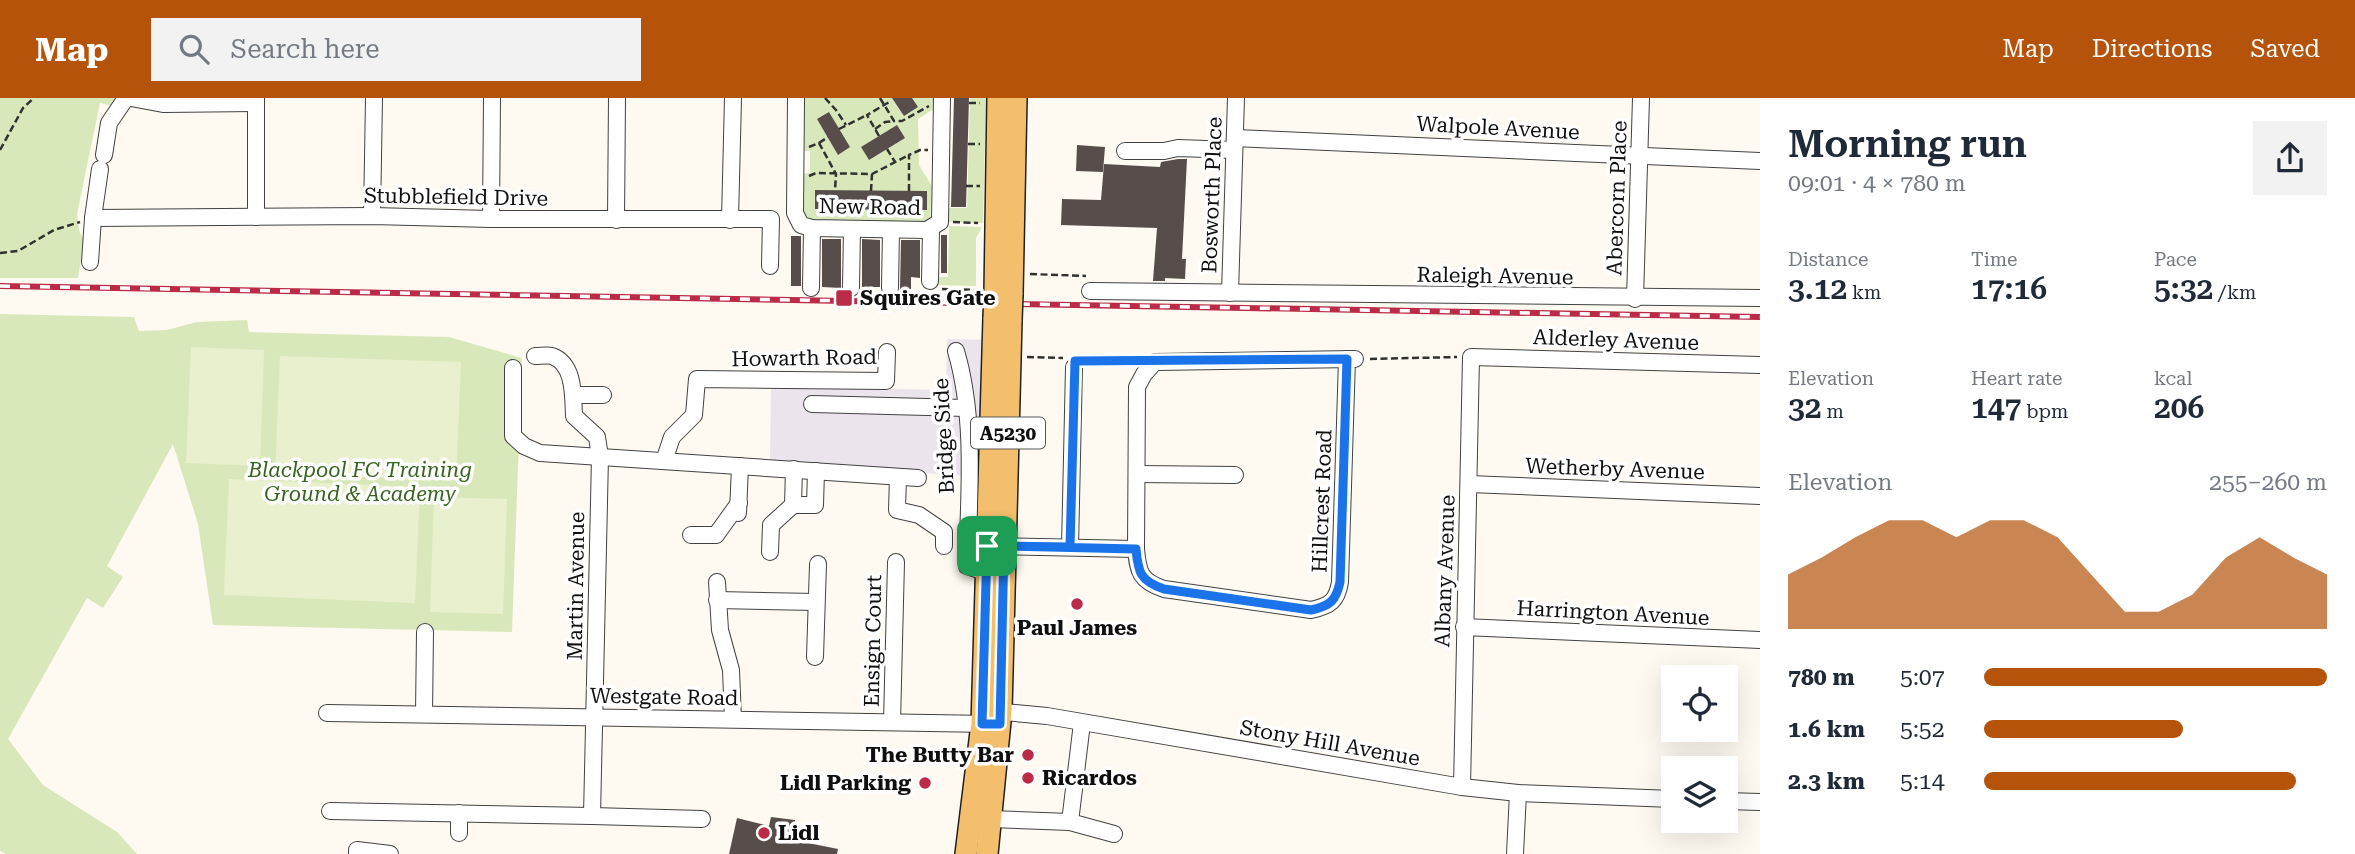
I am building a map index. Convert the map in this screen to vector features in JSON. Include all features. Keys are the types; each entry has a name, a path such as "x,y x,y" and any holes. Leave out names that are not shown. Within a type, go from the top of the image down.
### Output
{"main road":[{"name":"A5230","path":"987,854 990,825 995,546 1003,319 996,292 998,98"},
{"name":"A5230","path":"996,292 1016,98"},
{"name":"A5230","path":"966,854 991,717"},
{"path":"990,825 997,838 997,854"}],"street":[{"path":"90,262 93,218 109,123 129,98 163,104 256,101 256,217"},
{"path":"372,216 374,98"},
{"path":"491,219 492,98"},
{"path":"616,220 617,98"},
{"path":"730,220 733,98"},
{"name":"New Road","path":"796,98 795,178 797,219 801,225 812,228 891,230 931,229 940,219 942,101"},
{"name":"Bosworth Place","path":"1230,293 1236,98"},
{"name":"Abercorn Place","path":"1635,299 1641,98"},
{"name":"Walpole Avenue","path":"1125,151 1164,151 1235,144 1760,161"},
{"name":"Stubblefield Drive","path":"93,218 372,216 616,220 771,219 770,266"},
{"path":"811,288 812,228"},
{"path":"850,288 852,229"},
{"path":"931,229 935,285"},
{"path":"890,288 891,230"},
{"name":"Raleigh Avenue","path":"1090,291 1635,299 1760,298"},
{"name":"Bridge Side","path":"956,351 962,369 970,483 967,566 995,575"},
{"name":"Howarth Road","path":"664,461 672,437 694,415 697,379 886,381 887,352"},
{"path":"535,356 551,356 563,363 573,386 574,416 597,437 600,457"},
{"name":"Alderley Avenue","path":"1471,357 1760,365"},
{"name":"Albany Avenue","path":"1462,787 1471,357"},
{"path":"1155,362 1352,359"},
{"name":"Hillcrest Road","path":"1155,362 1144,374 1138,387 1136,549 1140,574 1148,583 1164,589 1311,610 1332,602 1338,595 1352,359"},
{"path":"1070,547 1074,367"},
{"path":"513,368 513,436 524,446 540,453 918,478"},
{"path":"573,395 603,395"},
{"path":"813,404 966,408"},
{"name":"Martin Avenue","path":"592,816 600,457"},
{"path":"691,535 716,535 738,511 740,466"},
{"path":"793,505 794,470"},
{"path":"770,552 771,525 793,505 815,505 816,471"},
{"path":"1138,474 1235,475"},
{"path":"898,477 897,510 919,515 944,532 944,546"},
{"name":"Wetherby Avenue","path":"1469,484 1760,496"},
{"path":"995,546 1136,549"},
{"name":"Ensign Court","path":"892,722 895,562"},
{"path":"815,657 818,564"},
{"path":"717,582 720,630 731,670 733,719"},
{"path":"717,600 817,602"},
{"name":"Harrington Avenue","path":"1464,627 1760,640"},
{"path":"424,714 425,632"},
{"name":"Westgate Road","path":"327,713 892,722 991,717"},
{"name":"Stony Hill Avenue","path":"991,717 1082,723 1462,787 1518,793 1661,799"},
{"path":"1070,822 1082,723"},
{"path":"1515,854 1518,793"},
{"path":"1738,801 1760,802"},
{"path":"330,811 592,816 659,825 702,819"},
{"path":"459,833 460,813"},
{"path":"990,825 1070,822 1114,834"},
{"path":"357,854 357,850 390,854"}],"path":[{"path":"0,150 23,108 34,98"},
{"path":"825,98 846,125"},
{"path":"880,98 894,121"},
{"path":"839,129 891,101"},
{"path":"875,129 886,122 902,121 942,101"},
{"path":"867,115 879,136"},
{"path":"795,148 805,148 828,137"},
{"path":"819,143 836,174 835,190"},
{"path":"887,149 895,162"},
{"path":"795,178 805,178 816,173 872,174 920,150 941,150"},
{"path":"909,155 909,191"},
{"path":"871,191 872,174"},
{"path":"966,186 984,186"},
{"path":"0,253 18,251 54,230 93,218"},
{"path":"949,222 983,223"},
{"path":"1027,274 1091,276 1090,291"},
{"path":"935,285 996,292"},
{"path":"1025,357 1054,357"},
{"path":"1352,359 1471,357"},
{"path":"1074,367 1075,361 1155,362"}],"shaded area":[{"path":"947,339 993,340 989,478 770,461 771,386 946,390"}],"green space":[{"path":"0,98 116,98 112,106 100,103 77,214 84,241 78,278 0,278"},
{"path":"802,98 934,98 934,109 918,119 919,165 932,186 930,223 810,220 802,215 802,174 810,173 810,151 802,151"},
{"path":"970,98 986,98 983,223 949,222 949,208 967,208"},
{"path":"949,226 982,227 976,238 976,286 937,285 937,277 948,277"},
{"name":"Blackpool FC Training Ground & Academy","path":"0,314 134,317 139,331 167,330 197,322 247,320 249,332 449,337 522,358 512,632 213,625 198,524 173,444 107,566 123,577 103,608 87,598 8,739 43,785 117,832 137,854 6,854 0,851"},
{"path":"191,347 264,350 260,466 186,463"},
{"path":"280,356 461,362 456,480 275,474"},
{"path":"229,479 420,487 415,603 224,595"},
{"path":"434,497 507,499 503,614 430,612"}],"building":[{"path":"892,98 912,98 918,107 904,116"},
{"path":"954,98 969,98 966,207 951,207"},
{"path":"829,112 850,147 838,155 817,119"},
{"path":"897,125 905,138 869,160 861,147"},
{"path":"1077,145 1105,147 1103,172 1076,171"},
{"path":"1187,159 1182,259 1186,259 1185,279 1165,278 1165,281 1153,281 1157,228 1061,225 1062,199 1101,200 1104,164 1160,167 1161,162"},
{"path":"815,190 927,191 927,210 815,209"},
{"path":"941,235 947,235 947,273 941,273"},
{"path":"791,236 801,236 801,286 791,286"},
{"path":"822,239 841,239 841,288 822,287"},
{"path":"862,239 880,240 880,287 862,287"},
{"path":"901,240 920,240 920,278 911,277 911,289 900,289"},
{"name":"Lidl","path":"771,817 795,820 793,840 838,849 837,854 729,854 737,818 769,826"}],"railway":[{"path":"0,286 1760,317"}],"place":[{"name":"Squires Gate","path":"844,298"},
{"name":"Paul James","path":"1077,604"},
{"name":"The Butty Bar","path":"1028,755"},
{"name":"Ricardos","path":"1028,778"},
{"name":"Lidl Parking","path":"925,783"},
{"name":"Lidl","path":"764,833"}],"route":[{"path":"987,546 982,724 1000,724 1004,546 1136,549 1140,574 1148,583 1164,589 1311,610 1332,602 1338,595 1340,582 1347,359 1075,361 1070,547 1004,546 987,546"}]}
